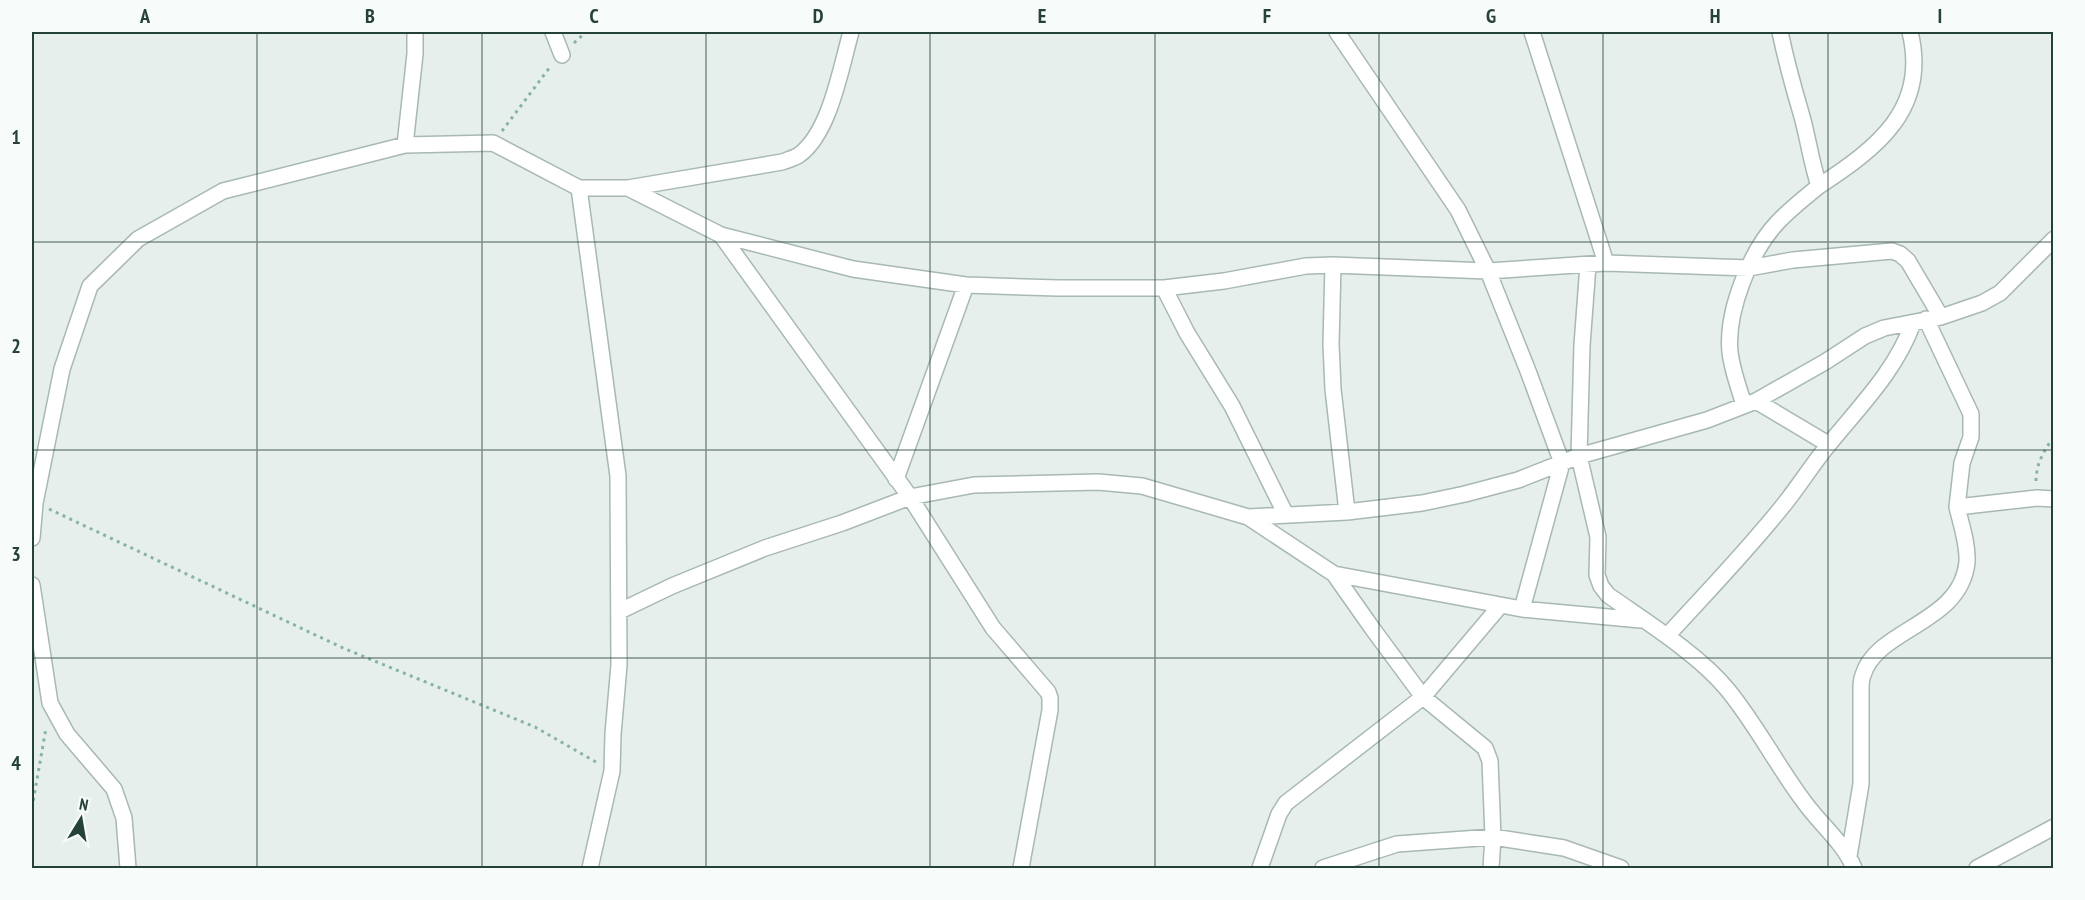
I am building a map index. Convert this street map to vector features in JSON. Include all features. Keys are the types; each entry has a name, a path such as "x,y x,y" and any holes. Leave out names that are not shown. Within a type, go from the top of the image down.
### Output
{"street":[{"path":"405,145 415,54 415,32"},
{"path":"553,32 562,55"},
{"path":"32,538 35,503 62,369 90,286 138,239 223,191 405,145 493,143 579,188 628,188 782,162 799,156 815,139 826,118 850,32"},
{"path":"1336,32 1458,210 1488,271 1562,463 1522,609"},
{"path":"1532,32 1606,264"},
{"path":"1780,32 1818,186"},
{"path":"1828,444 1750,403 1732,367 1730,343 1733,312 1739,290 1749,268 1775,225 1818,186 1852,165 1877,144 1908,103 1913,84 1915,51 1910,32"},
{"path":"579,188 618,476 619,665 612,771 590,868"},
{"path":"628,188 721,235 853,269 966,285 1164,288 1224,281 1306,266 1333,265 1488,271 1606,264 1749,268 1793,260 1892,251 1908,261 1941,317"},
{"path":"721,235 909,497 993,628 1048,692 1050,710 1021,868"},
{"path":"1248,518 1347,512 1465,494 1518,480 1580,456 1707,420 1750,403 1825,362 1865,336 1884,328 1941,317 1982,303 2000,293 2054,239"},
{"path":"1333,265 1331,344 1333,389 1347,512"},
{"path":"1588,265 1582,345 1580,456 1598,537 1597,575 1601,586 1608,595 1667,636 1726,687 1805,804 1852,862"},
{"path":"896,479 966,285"},
{"path":"1164,288 1187,333 1232,406 1286,515"},
{"path":"1667,636 1787,501 1828,444 1866,401 1895,362 1920,321"},
{"path":"1852,862 1861,784 1863,675 1878,653 1945,606 1957,591 1964,577 1967,562 1958,507 1962,463 1971,436 1971,414 1920,321"},
{"path":"620,611 672,586 765,548 842,523 909,497 974,485 1098,482 1142,486 1248,518 1334,574 1500,606 1644,620"},
{"path":"1958,507 2037,498 2054,499"},
{"path":"1334,574 1371,628 1424,697 1477,741 1488,754 1493,837 1491,868"},
{"path":"32,585 50,703 67,734 114,789 124,818 128,868"},
{"path":"1260,868 1279,814 1286,803 1424,697 1500,606"},
{"path":"1977,868 2054,827"},
{"path":"1323,868 1397,844 1493,837 1564,848 1621,868"}],"path":[{"path":"493,143 545,72 586,32"},
{"path":"2037,498 2036,475 2040,459 2054,437"},
{"path":"35,503 343,648 535,727 612,771"},
{"path":"32,808 50,703"}]}
